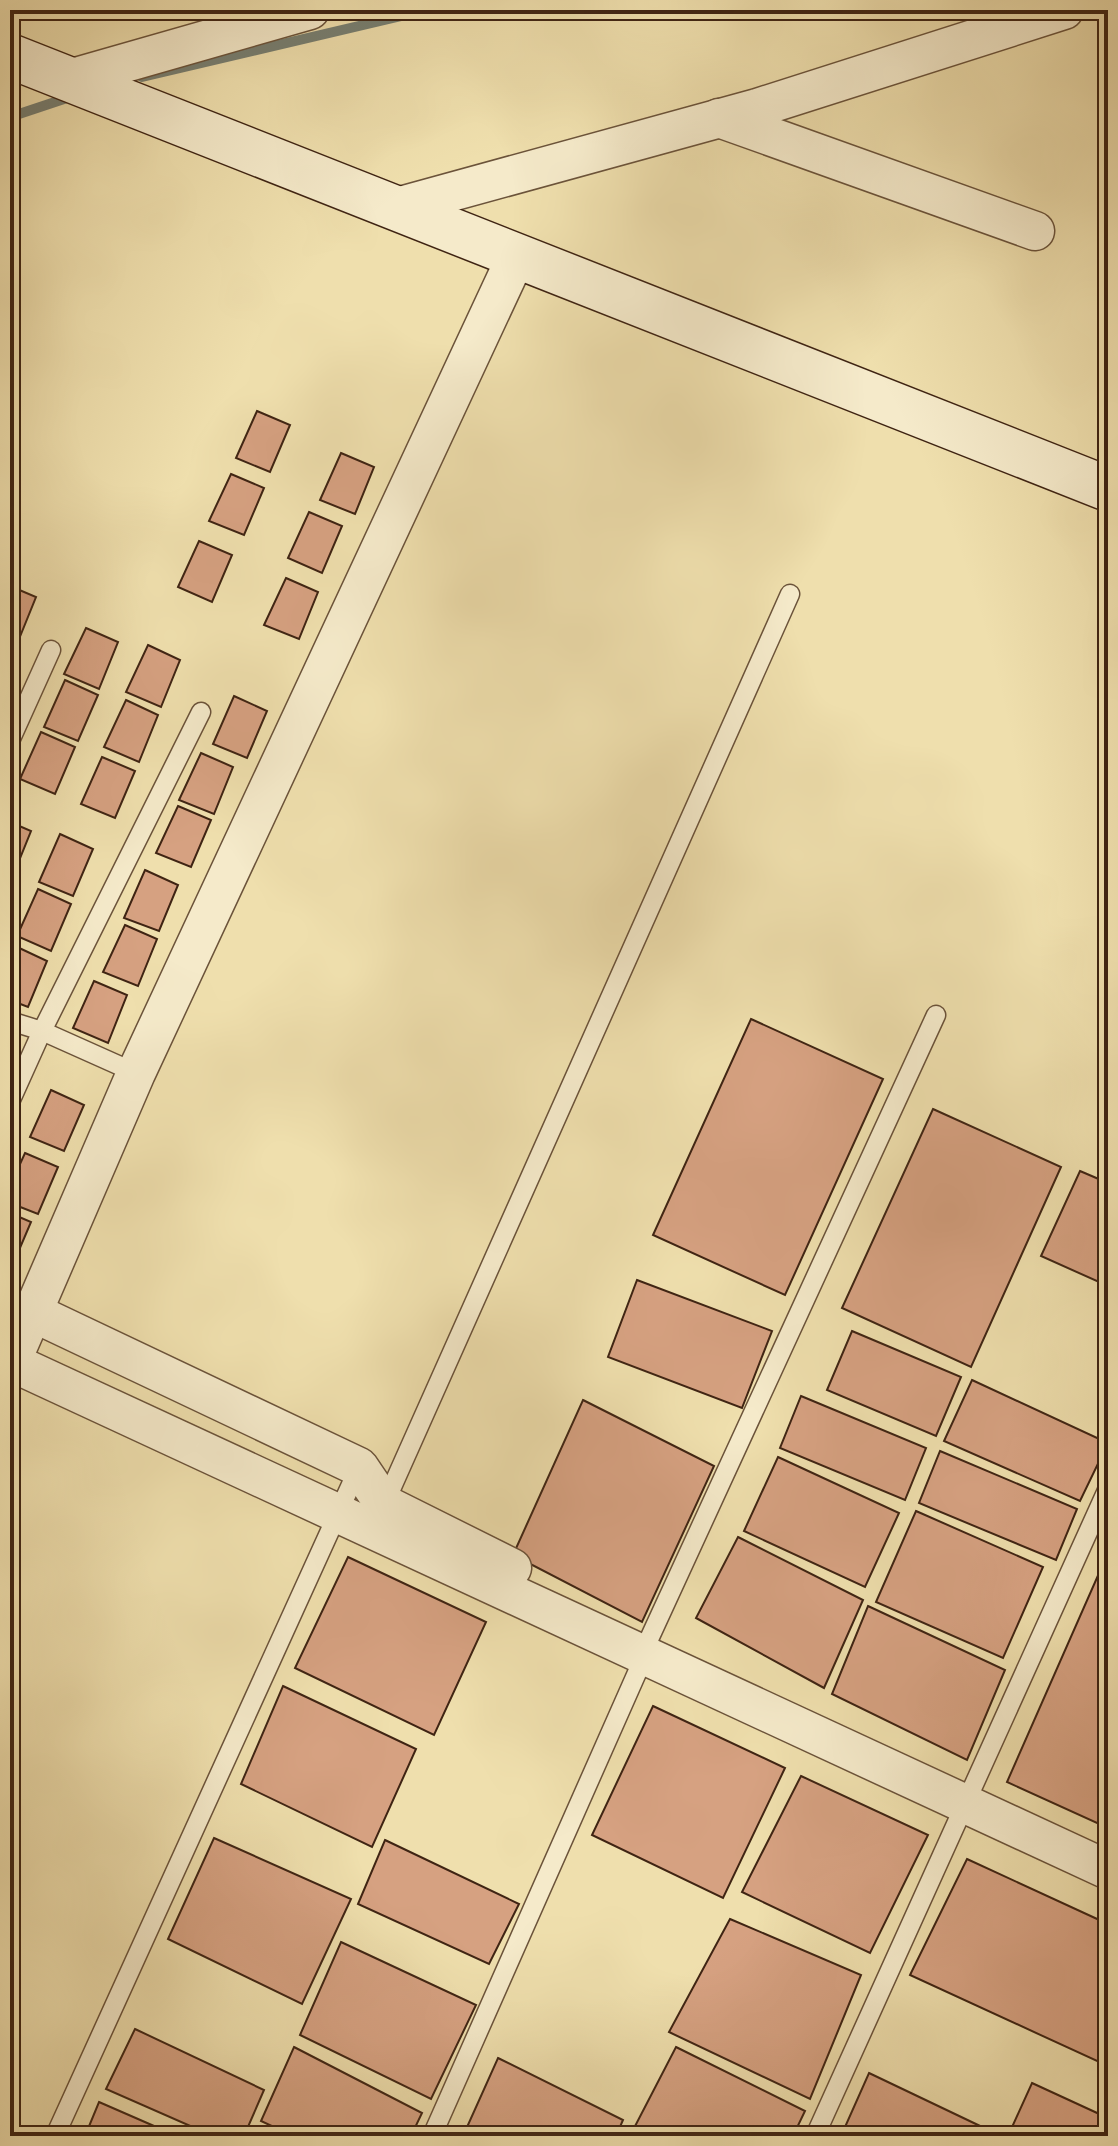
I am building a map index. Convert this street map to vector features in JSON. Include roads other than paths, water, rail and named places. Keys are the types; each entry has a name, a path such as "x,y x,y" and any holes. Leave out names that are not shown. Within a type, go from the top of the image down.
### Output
{"street":[{"path":"88,86 310,10"},
{"path":"393,208 719,118 1064,10"},
{"path":"10,56 1108,489"},
{"path":"719,118 1035,231"},
{"path":"517,255 136,1073 11,1364 365,1516 971,1794 1108,1845"},
{"path":"32,1312 359,1467 365,1516"},
{"path":"971,1794 1108,1870"}],"lane":[{"path":"55,2136 365,1516 790,594"},
{"path":"10,741 51,650"},
{"path":"10,1102 42,1031 201,712"},
{"path":"432,2136 647,1647 936,1015"},
{"path":"10,1021 42,1031 136,1073"},
{"path":"815,2136 1108,1488"}],"waterway":[{"path":"142,77 427,10"},
{"path":"10,117 73,96"}]}
